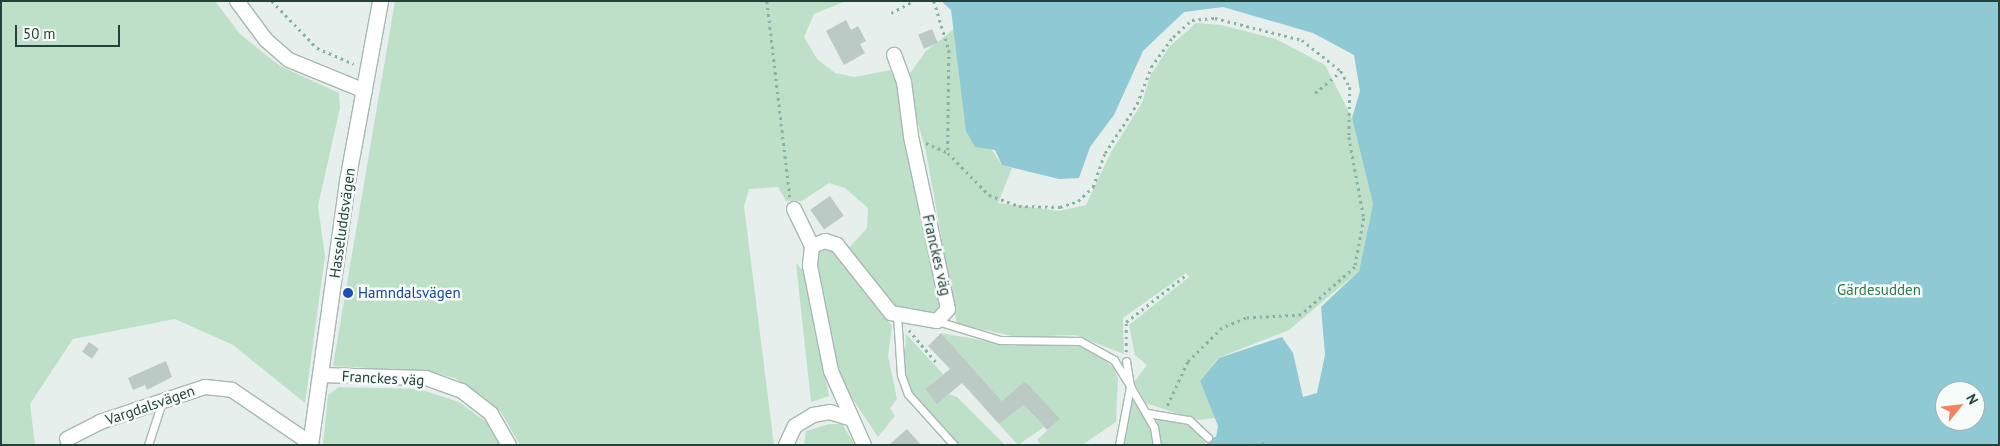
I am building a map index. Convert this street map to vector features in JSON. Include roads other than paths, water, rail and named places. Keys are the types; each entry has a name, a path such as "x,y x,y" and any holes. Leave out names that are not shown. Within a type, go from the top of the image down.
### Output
{"street":[{"path":"237,1 288,60 365,90"},
{"name":"Hasseluddsvägen","path":"310,444 380,1"},
{"name":"Franckes väg","path":"894,55 906,93 911,136 948,298 948,309 937,320"},
{"path":"794,208 812,246 810,266 831,371 848,418 864,445"},
{"path":"812,246 825,241 837,245 897,315 937,320"},
{"name":"Franckes väg","path":"320,376 426,378 462,391 491,414 509,445"},
{"name":"Vargdalsvägen","path":"68,439 163,399 205,388 232,390 310,444"},
{"path":"786,445 795,426 813,415 830,412 848,418"}],"lane":[{"path":"897,315 901,375 908,394 954,445"},
{"path":"937,320 1000,340 1080,341 1114,360 1147,413 1157,445"},
{"path":"1119,444 1130,386 1126,361"},
{"path":"148,445 163,399"},
{"path":"1147,413 1163,412 1195,423 1208,438"}],"water":[{"path":"941,1 1999,1 1999,445 1207,445 1208,438 1216,437 1218,426 1200,381 1219,358 1282,337 1293,353 1303,397 1317,393 1325,355 1321,307 1359,271 1373,204 1352,118 1360,91 1354,55 1313,33 1223,7 1184,12 1143,51 1114,115 1090,147 1079,178 1059,179 1002,165 995,150 975,147 966,131 951,10"}],"place":[{"name":"Hamndalsvägen","path":"348,293"}],"park label":[{"name":"Gärdesudden","path":"1879,290"}]}
